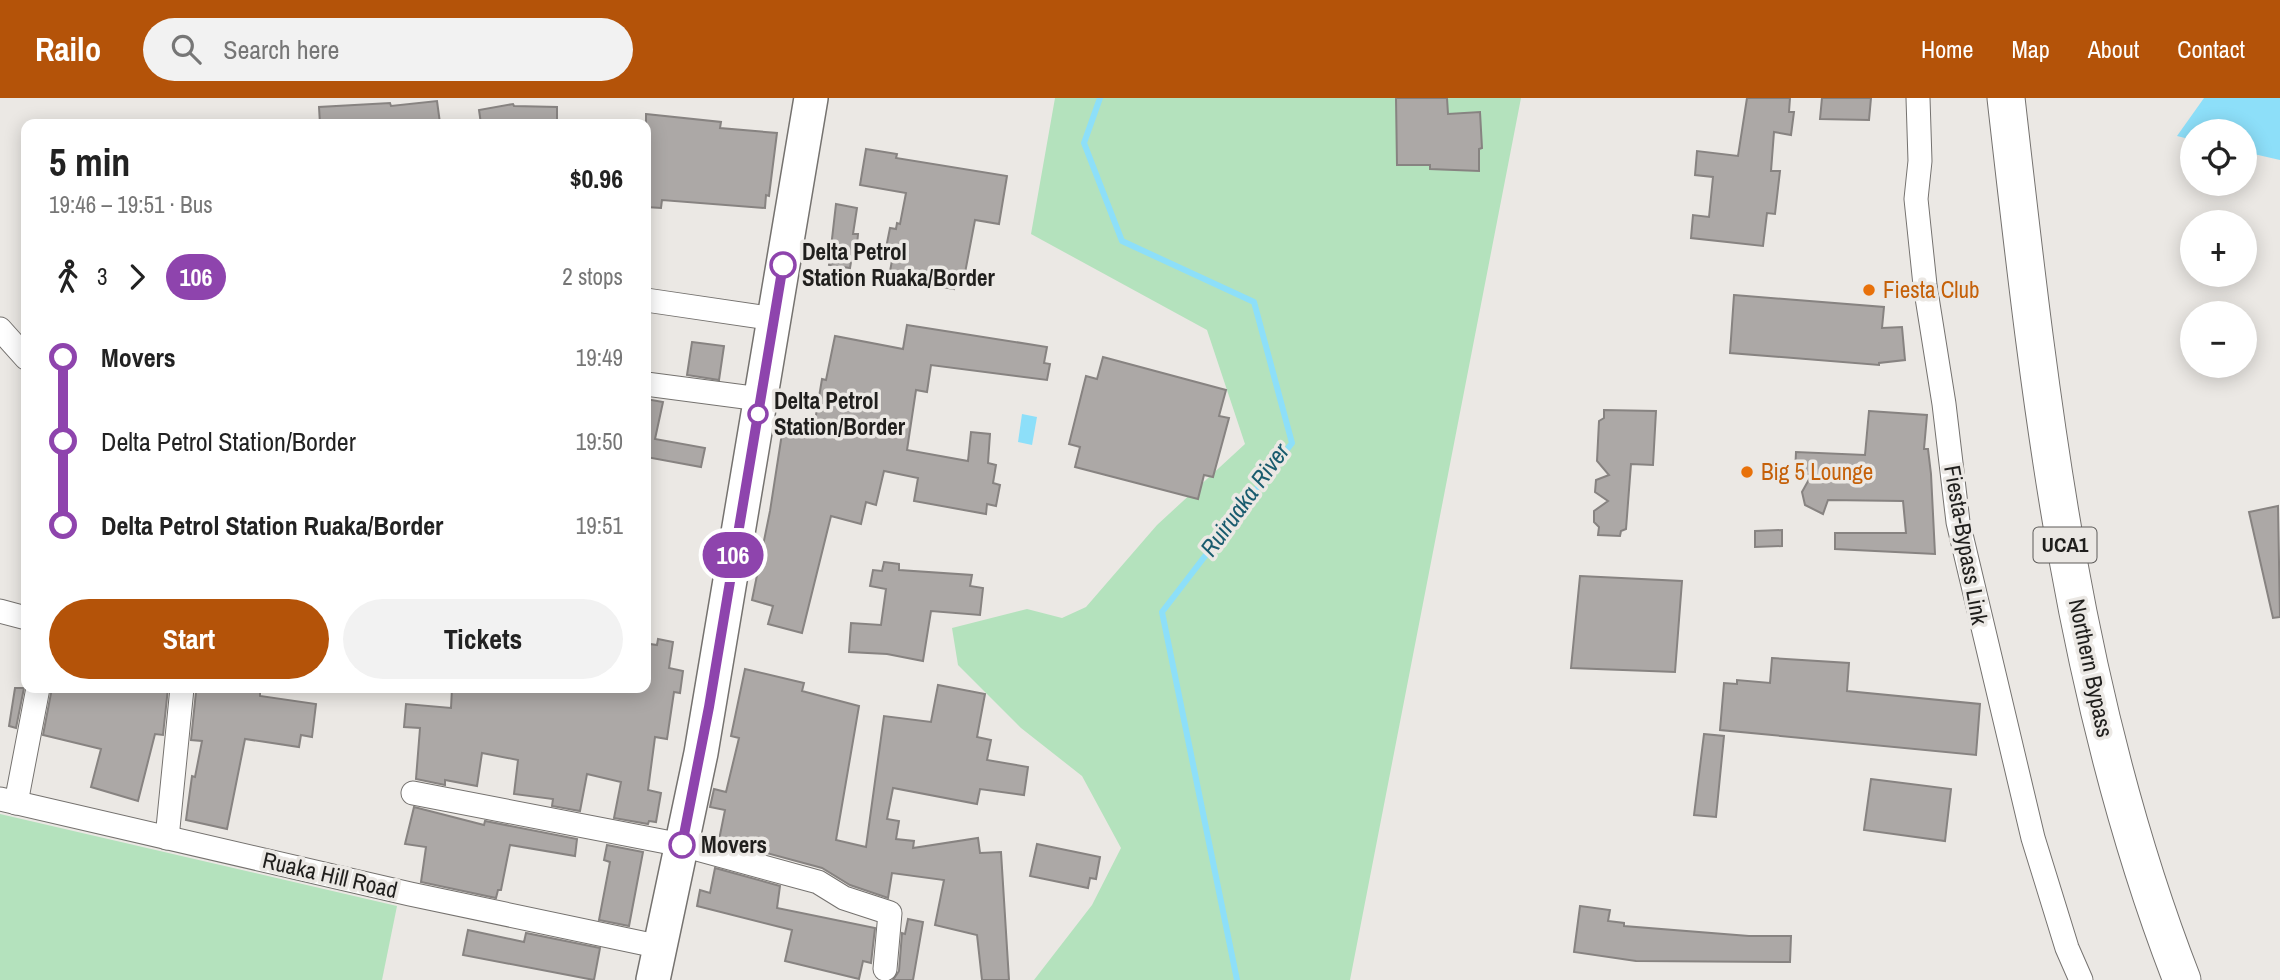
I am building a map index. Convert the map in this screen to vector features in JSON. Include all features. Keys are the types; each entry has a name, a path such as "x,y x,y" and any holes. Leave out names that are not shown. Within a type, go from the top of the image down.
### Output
{"main road":[{"path":"653,980 709,707 811,98"},
{"name":"Northern Bypass","path":"2006,98 2044,414 2093,694 2126,816 2182,980"}],"street":[{"name":"Fiesta-Bypass Link","path":"1918,98 1920,161 1916,199 1925,285 1962,544 2033,838 2067,948 2081,980"},
{"path":"651,301 775,319"},
{"path":"0,329 21,352"},
{"path":"651,385 760,399"},
{"path":"0,611 21,617"},
{"path":"8,801 37,693"},
{"path":"167,838 182,693"},
{"path":"413,793 682,845 818,882 844,898 890,913 884,969"},
{"name":"Ruaka Hill Road","path":"8,801 661,947"}],"green space":[{"path":"1055,98 1521,98 1350,980 1034,980 1092,905 1121,848 1082,776 1021,728 958,665 952,628 1027,609 1062,618 1086,607 1157,525 1245,444 1207,330 1031,234"},
{"path":"0,814 397,906 382,980 0,980"}],"water":[{"path":"2204,98 2280,98 2280,160 2257,155 2257,119 2189,119"},
{"path":"1022,414 1037,417 1032,445 1018,442"}],"building":[{"path":"1396,98 1447,98 1448,114 1480,112 1482,148 1479,149 1479,171 1430,169 1430,165 1397,165"},
{"path":"1747,98 1790,98 1789,112 1794,112 1791,135 1774,132 1771,171 1780,171 1775,214 1767,213 1763,246 1691,238 1693,215 1709,217 1713,177 1695,175 1697,151 1738,156"},
{"path":"1822,98 1871,98 1869,120 1820,119"},
{"path":"437,101 439,119 320,119 319,107 390,103 391,106"},
{"path":"513,104 557,107 557,119 480,119 479,110"},
{"path":"646,114 721,122 720,128 777,133 765,208 662,200 661,208 651,207 651,119 646,119"},
{"path":"866,149 897,154 896,158 1007,176 999,224 975,220 965,273 957,272 954,289 889,277 893,255 885,253 890,228 896,229 897,223 900,224 906,193 860,185"},
{"path":"836,204 857,208 853,234 858,234 856,256 852,256 850,268 829,265"},
{"path":"1734,295 1884,307 1882,328 1902,327 1905,360 1879,365 1730,353"},
{"path":"907,325 1047,347 1044,363 1050,364 1047,380 931,365 927,392 916,390 907,450 968,461 971,432 990,434 988,463 996,465 993,483 1000,485 996,506 987,504 986,514 914,501 918,478 884,471 876,505 866,502 861,524 831,516 802,633 768,624 773,606 752,600 783,427 813,433 822,379 826,380 835,336 903,349"},
{"path":"692,342 724,346 719,380 687,375"},
{"path":"1103,357 1226,390 1219,416 1229,418 1213,477 1204,475 1198,499 1075,467 1080,447 1069,444 1086,376 1097,379"},
{"path":"651,400 663,402 655,439 705,448 701,467 651,458"},
{"path":"1604,410 1656,411 1653,465 1631,464 1626,529 1621,531 1620,536 1598,535 1599,527 1594,522 1594,511 1608,501 1595,492 1596,480 1609,475 1597,461 1599,421 1604,418"},
{"path":"1869,411 1927,415 1924,449 1928,449 1931,474 1935,554 1835,549 1835,533 1906,533 1903,501 1828,500 1823,514 1805,505 1802,492 1812,474 1795,474 1796,452 1865,455"},
{"path":"2278,506 2280,617 2273,618 2249,512"},
{"path":"1782,530 1782,546 1755,547 1755,531"},
{"path":"884,562 899,564 899,570 972,575 970,586 983,588 980,615 931,611 923,661 887,654 849,652 851,623 881,625 886,589 870,586 873,570 882,571"},
{"path":"1580,576 1682,581 1675,672 1571,668"},
{"path":"658,639 673,642 669,668 683,671 680,693 674,692 667,739 655,737 648,790 661,793 656,822 649,821 648,824 614,818 621,782 587,774 580,811 552,806 553,799 514,794 518,760 482,753 477,786 445,780 445,785 416,779 420,728 404,727 406,704 451,708 452,693 651,693 651,644 657,645"},
{"path":"1772,658 1849,663 1847,691 1980,704 1976,755 1720,730 1724,683 1737,684 1737,680 1770,683"},
{"path":"745,669 804,683 802,691 859,706 836,840 866,847 884,716 931,722 938,685 985,694 977,737 991,740 987,760 1028,767 1024,795 980,789 977,804 893,788 887,819 899,821 896,839 914,841 913,848 978,838 980,853 1001,852 1009,980 982,980 977,935 935,925 944,880 892,873 888,898 850,885 822,868 719,840 725,810 710,807 714,789 726,792 739,738 731,736"},
{"path":"15,688 21,688 23,693 16,728 9,726"},
{"path":"51,693 167,693 163,735 155,734 138,801 91,787 101,749 43,735"},
{"path":"196,693 260,693 260,696 316,704 312,737 301,735 299,747 245,739 227,829 186,820 192,776 195,777 202,741 191,740"},
{"path":"1704,734 1724,736 1716,817 1694,815"},
{"path":"1871,779 1951,789 1945,841 1864,830"},
{"path":"414,807 484,825 485,821 577,839 575,856 510,845 501,890 498,890 496,898 421,882 426,847 405,844"},
{"path":"1037,844 1100,857 1096,879 1090,878 1088,888 1030,876"},
{"path":"607,845 643,852 629,926 599,920 610,862 604,860"},
{"path":"715,868 780,886 777,908 875,928 871,963 863,961 859,979 785,961 792,930 697,906 700,890 710,893"},
{"path":"1580,906 1610,910 1608,921 1624,923 1624,926 1749,936 1791,936 1790,962 1636,961 1574,952"},
{"path":"908,919 923,922 913,980 893,980 899,971 902,933 905,934"},
{"path":"468,930 524,942 526,933 600,948 594,980 463,955"}],"waterway":[{"name":"Ruiruaka River","path":"1100,98 1084,143 1122,241 1254,302 1292,443 1162,612 1237,980"}],"bus line":[{"name":"106","path":"682,845 709,707 783,265"}],"place":[{"name":"Delta Petrol Station Ruaka/Border","path":"783,265"},
{"name":"Fiesta Club","path":"1869,290"},
{"name":"Delta Petrol Station/Border","path":"758,414"},
{"name":"Big 5 Lounge","path":"1747,472"},
{"name":"Movers","path":"682,845"}]}
